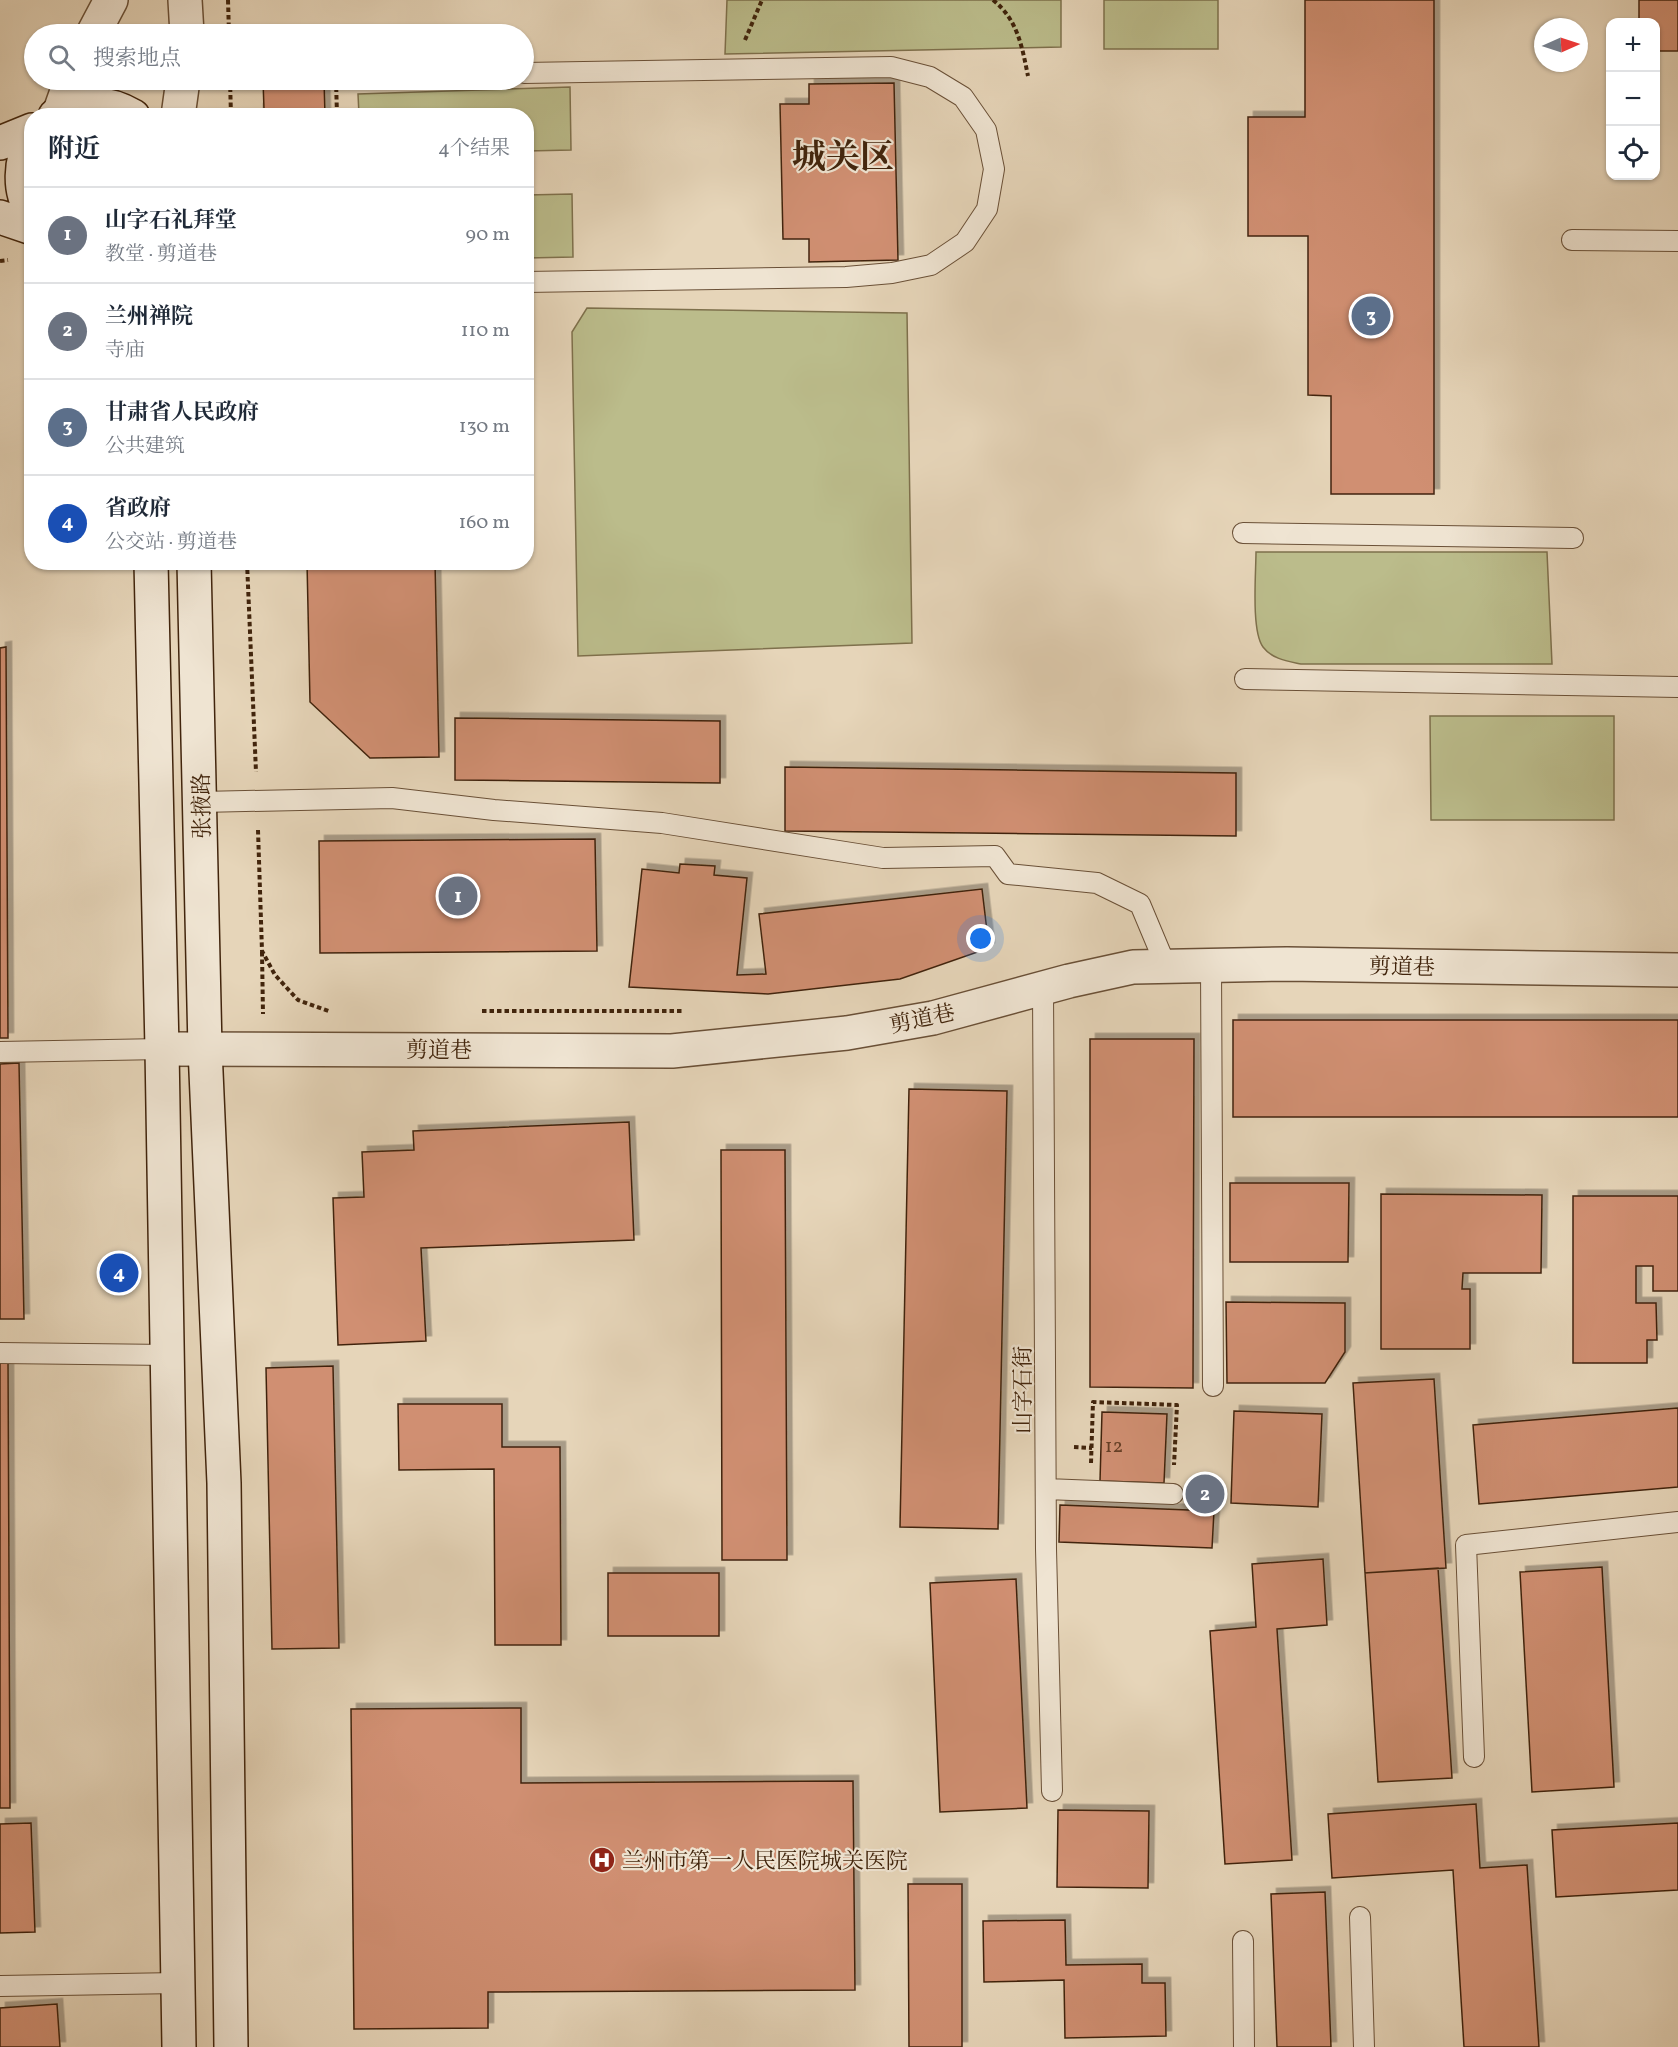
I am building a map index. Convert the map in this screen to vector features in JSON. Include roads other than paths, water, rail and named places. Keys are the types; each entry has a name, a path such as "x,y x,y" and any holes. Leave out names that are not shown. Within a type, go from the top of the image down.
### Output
{"main road":[{"path":"98,24 111,0"},
{"path":"185,0 186,24"},
{"path":"60,108 67,90"},
{"path":"179,108 182,90"},
{"path":"188,90 189,108"},
{"path":"71,108 99,103 120,108"},
{"path":"0,143 24,133"},
{"path":"24,160 22,184 24,191"},
{"path":"0,217 24,225"},
{"path":"151,570 168,1355 179,2047"},
{"name":"张掖路","path":"194,570 206,1049 224,1482 231,2047"},
{"name":"剪道巷","path":"162,1049 672,1051 847,1033 933,1018 1042,988 1133,967 1287,964 1678,970"}],"lane":[{"path":"534,72 891,67 930,77 963,96 986,130 994,169 987,209 965,242 931,265 892,273 846,277 534,282"},
{"path":"1572,240 1678,241"},
{"path":"1244,533 1573,538"},
{"path":"1245,679 1678,687"},
{"path":"201,801 392,798 494,810 662,823 883,858 995,856 1008,874 1097,883 1140,904 1166,966"},
{"path":"1211,965 1213,1386"},
{"name":"山字石街","path":"1042,988 1046,1489 1052,1791"},
{"path":"0,1052 162,1049"},
{"path":"0,1353 168,1355"},
{"path":"1046,1489 1173,1494"},
{"path":"1474,1757 1466,1545 1678,1522"},
{"path":"1360,1917 1364,2047"},
{"path":"1243,1941 1244,2047"},
{"path":"0,1986 178,1983"}],"place":[{"name":"甘肃省人民政府","path":"1371,316"},
{"name":"山字石礼拜堂","path":"458,896"},
{"name":"省政府","path":"119,1273"},
{"name":"兰州禅院","path":"1205,1494"},
{"name":"兰州市第一人民医院城关医院","path":"602,1860"}],"district":[{"name":"城关区","path":"843,156"}]}
